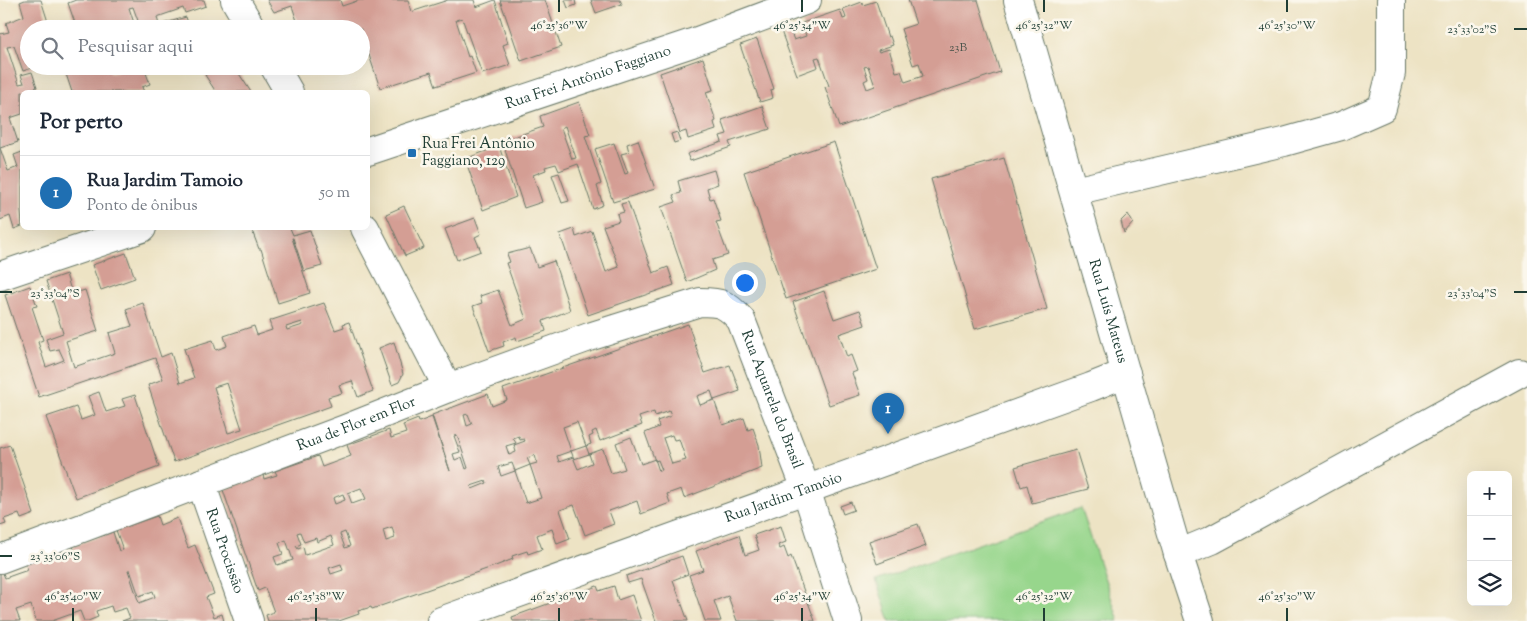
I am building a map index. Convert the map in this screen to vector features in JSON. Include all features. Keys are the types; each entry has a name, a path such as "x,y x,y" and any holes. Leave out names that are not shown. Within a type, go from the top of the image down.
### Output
{"street":[{"path":"235,0 247,20"},
{"name":"Rua Frei Antônio Faggiano","path":"370,149 692,43 807,0"},
{"name":"Rua Luís Mateus","path":"1018,0 1178,554 1200,621"},
{"path":"1074,191 1284,142 1341,126 1382,108 1391,73 1391,0"},
{"path":"280,75 289,90"},
{"path":"0,276 136,230"},
{"path":"365,230 448,388"},
{"name":"Rua de Flor em Flor","path":"0,559 448,388 592,336 700,302 716,303"},
{"name":"Rua Aquarela do Brasil","path":"716,303 727,306 741,320 806,489 848,621"},
{"name":"Rua Jardim Tamôio","path":"441,621 1092,387 1126,373"},
{"path":"1178,554 1212,540 1519,373"},
{"name":"Rua Procissão","path":"201,483 248,621"}],"green space":[{"path":"1081,508 1119,621 890,621 876,580"}],"building":[{"path":"25,0 41,0 47,20 20,20 20,63 14,46 7,47 19,84 24,83 21,75 33,75 37,87 29,90 20,90 20,115 10,118 18,142 0,148 0,34 9,32 6,23 24,16 20,2"},
{"path":"76,0 204,0 206,6 185,13 183,8 157,17 158,20 138,20 133,7 129,8 133,20 74,20 68,3"},
{"path":"267,0 340,0 342,6 360,0 408,0 411,12 448,0 474,0 476,7 495,0 508,43 503,45 510,65 482,74 462,18 456,20 468,57 470,56 476,73 436,86 431,72 380,88 370,58 370,20 297,20 292,6 274,12"},
{"path":"500,0 545,0 561,47 521,61"},
{"path":"565,0 575,0 576,5 568,8"},
{"path":"591,0 620,0 622,4 596,13"},
{"path":"908,0 978,0 1000,72 839,127 825,87 829,86 819,57 815,58 818,67 797,75 781,31 789,28 794,40 806,36 802,23 840,10 843,19 846,18 843,9 862,2 863,5 876,1 888,37 890,36 893,45 878,50 879,52 889,49 896,72 901,71 905,82 923,76 919,63 913,65 901,29 916,24","holes":["868,66 875,86 867,89 864,81 868,79 864,67"]},
{"path":"186,17 187,20 176,20"},
{"path":"757,39 774,89 771,90 773,98 760,102 740,45"},
{"path":"703,58 713,90 706,92 716,121 714,122 716,130 688,139 686,131 680,133 660,73"},
{"path":"66,75 147,75 150,84 142,87 143,90 71,90"},
{"path":"205,75 240,75 250,90 215,90"},
{"path":"579,102 590,135 585,136 601,184 597,186 603,205 593,209 578,164 559,171 556,164 545,167 546,170 533,175 542,202 524,208 502,141 543,127 540,116","holes":["565,126 576,158 572,159 561,128"]},
{"path":"762,106 770,129 729,142 731,147 690,161 687,154 722,142 720,136 727,134 722,120"},
{"path":"677,132 680,141 674,143 671,134"},
{"path":"638,140 655,189 613,202 595,149 614,143 625,174 628,173 621,154 629,152 627,144"},
{"path":"834,142 876,269 786,299 744,172"},
{"path":"499,146 516,197 483,210 465,159"},
{"path":"0,148 8,171 18,167 14,155 20,153 20,227 14,229 10,216 0,220"},
{"path":"1004,158 1047,309 975,329 931,179"},
{"path":"714,170 718,184 707,188 710,199 713,198 721,221 716,222 728,255 712,260 715,270 687,282 661,207 676,202 673,195 681,193 678,181"},
{"path":"559,173 569,201 562,203 552,175"},
{"path":"628,202 653,273 668,267 674,285 588,315 560,234 574,229 576,237 592,231 606,272 619,267 603,226 619,221 617,214 624,212 621,204"},
{"path":"404,206 424,248 405,256 386,214"},
{"path":"1128,214 1133,223 1124,233 1121,221"},
{"path":"475,218 481,234 475,237 481,251 457,260 445,229"},
{"path":"252,230 291,230 293,235 310,230 322,266 304,271 292,238 310,293 278,303 261,249 259,249"},
{"path":"530,248 537,267 554,261 570,310 543,321 546,331 517,341 516,337 503,342 504,346 489,351 473,306 482,303 480,296 498,290 512,325 526,319 506,263 510,262 507,254"},
{"path":"126,253 135,278 101,290 92,265"},
{"path":"66,274 72,294 85,290 98,331 66,341 74,367 115,353 109,333 132,326 126,309 143,303 161,357 171,353 180,383 194,378 184,349 213,340 216,350 227,346 224,336 254,326 257,335 272,330 269,321 324,303 335,330 344,327 343,324 349,322 373,391 358,397 352,381 339,385 342,393 328,397 331,406 174,462 148,385 163,379 155,358 39,397 5,295 30,286 37,306 32,307 43,340 38,342 46,367 64,360 59,349 50,351 46,339 63,333 46,281","holes":["302,322 303,325 287,330 286,327","227,383 242,429 228,433 214,387"]},
{"path":"824,291 834,319 860,310 865,325 839,334 847,357 851,355 857,371 852,373 860,395 829,405 793,302"},
{"path":"688,324 705,373 730,365 740,391 714,400 723,425 744,418 748,430 753,428 759,445 762,468 684,498 681,489 667,494 670,503 641,514 637,501 609,511 614,524 585,535 574,505 560,510 570,539 557,544 552,529 537,535 542,549 528,554 527,551 512,556 513,559 498,565 372,609 371,607 358,611 359,614 339,621 268,621 266,615 274,612 265,588 258,591 223,490 263,475 264,479 277,475 275,471 318,456 322,467 351,456 347,445 389,430 391,438 406,433 403,425 418,419 419,422 432,417 450,471 432,415 488,394 492,406 507,400 503,389","holes":["711,391 714,400 700,405 697,396","669,411 671,416 657,421 659,427 645,433 654,459 641,464 631,437 616,443 625,469 611,473 603,449 589,454 592,463 578,469 573,457 559,462 557,456 571,451 563,427 577,422 586,446 591,444 589,437 596,430 600,441 642,425 639,417 654,412 655,416","468,414 472,424 467,426 464,415","457,435 468,468 466,469 462,457 455,460 453,454 460,452 454,436","672,435 674,440 679,439 686,460 672,464 663,438","519,436 520,440 524,439 525,441 514,445 516,452 509,455 506,446 516,443 513,438","535,455 537,463 530,465 527,458","658,460 662,470 659,471 656,461","512,463 515,471 501,476 498,467","530,465 541,498 526,503 515,471","486,481 487,483 472,489 471,486","361,488 366,499 352,504 348,493","343,494 345,500 335,504 333,498","392,527 395,538 386,541 383,530","300,532 304,542 316,538 317,542 331,536 334,545 305,555 303,547 298,549 296,546 301,544 297,533","345,532 350,546 345,548 340,534","286,540 293,560 277,565 274,557 283,554 279,543","341,564 343,570 331,574 329,568"]},
{"path":"394,342 403,374 399,382 392,385 379,348"},
{"path":"99,392 106,412 125,406 122,399 135,395 159,467 76,498 46,417 76,407 81,420 95,415 88,396"},
{"path":"10,445 34,514 21,519 19,514 4,519 6,524 0,526 0,448"},
{"path":"586,446 589,454 574,459 571,451"},
{"path":"1076,450 1088,489 1032,503 1027,485 1021,487 1015,467"},
{"path":"851,502 854,510 843,514 840,506"},
{"path":"157,516 160,525 177,518 188,548 195,545 214,594 206,597 214,617 222,614 224,621 122,621 130,618 126,608 113,612 111,606 96,611 98,617 88,621 84,621 80,611 52,621 36,621 31,605 16,610 20,621 0,621 0,571 2,571 5,578 28,570 25,563 59,551 62,558 75,553 73,546 113,532 119,551 123,550 116,530","holes":["128,570 130,570 139,596 153,591 155,597 139,603"]},
{"path":"918,524 926,546 877,564 869,541"},
{"path":"781,526 786,542 778,545 780,549 784,547 788,558 791,556 815,621 737,621 728,596 714,601 721,621 705,621 689,575 703,570 696,551 739,535 745,555 759,550 754,535"},
{"path":"682,556 688,574 673,580 688,621 656,621 641,579 628,583 626,576"},
{"path":"597,586 599,591 614,586 618,600 632,595 641,621 513,621 512,617"}],"place":[{"name":"Rua Frei Antônio Faggiano, 129","path":"412,153"},
{"name":"Rua Jardim Tamoio","path":"888,434"}]}
